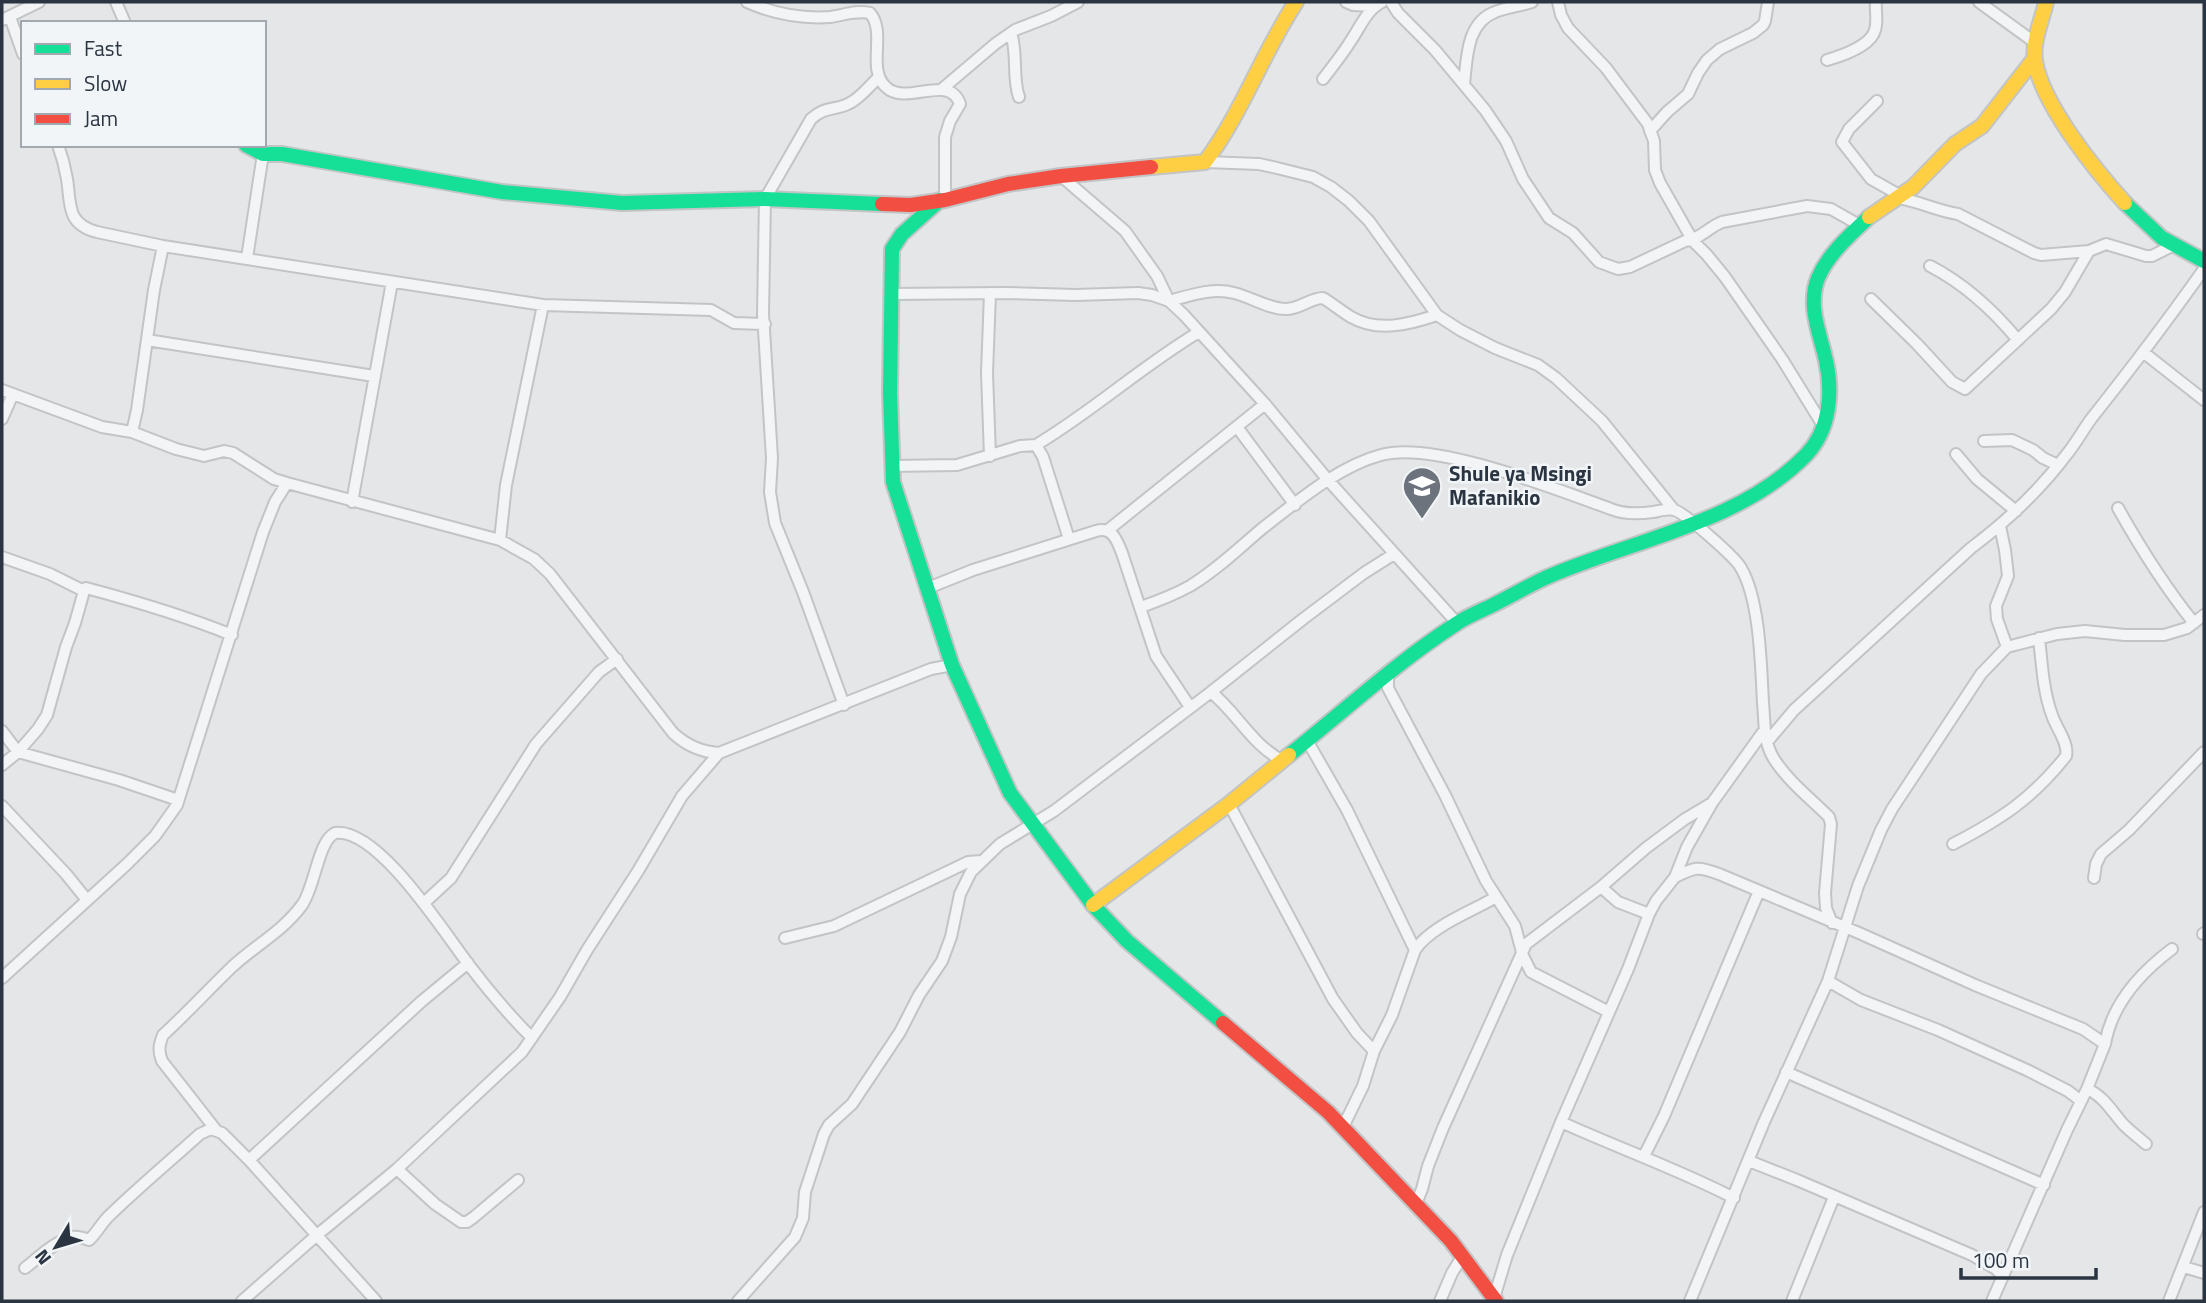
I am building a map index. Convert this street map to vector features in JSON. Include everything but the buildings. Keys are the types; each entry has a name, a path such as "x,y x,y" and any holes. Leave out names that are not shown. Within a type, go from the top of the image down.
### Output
{"street":[{"path":"21,50 6,18 39,2"},
{"path":"116,2 124,21"},
{"path":"747,2 793,17 870,13 877,29 879,77 886,88 896,93 921,93 942,89 1011,33 1078,2"},
{"path":"1205,162 1231,124 1263,57 1296,2"},
{"path":"1346,2 1353,5 1379,4"},
{"path":"1391,2 1464,84 1506,141 1523,179 1549,218 1573,233 1599,262 1618,269 1630,267 1685,241 1693,241 1722,222 1807,206 1831,209 1861,226"},
{"path":"1464,84 1473,30 1481,20 1497,11 1532,2"},
{"path":"1558,2 1568,28 1606,68 1650,131 1654,141 1655,170 1660,183 1693,241 1725,277 1782,359 1824,427"},
{"path":"1650,131 1688,94 1707,60 1720,49 1753,33 1763,25 1768,2"},
{"path":"1827,60 1852,51 1873,35 1876,2"},
{"path":"1979,2 2035,52 2043,87 2116,195 2137,218 2172,246 2204,261"},
{"path":"1093,905 1229,804 1457,623 1546,578 1737,506 1810,451 1824,427 1829,393 1829,376 1813,308 1816,290 1827,262 1874,213 1900,197 1956,144 1981,127 2035,52 2046,2"},
{"path":"1323,79 1379,4"},
{"path":"1011,33 1015,46 1016,87 1019,96"},
{"path":"844,705 775,523 770,492 772,458 765,324 765,199 811,119 820,112 848,104 879,77"},
{"path":"942,89 958,98 960,104 945,137 943,200 902,234 892,249 891,466 893,482 952,665 1010,793 1093,905 1127,940 1343,1127 1451,1241 1495,1300"},
{"path":"1877,101 1849,129 1842,142 1871,179 1900,197 1968,217 2034,253 2049,255 2089,251 2106,244 2152,256 2172,246"},
{"path":"59,147 71,212 88,230 163,246 543,305 711,310 734,323 765,324"},
{"path":"250,147 263,154 282,154 502,192 622,203 765,199 911,205 997,186 1061,176 1205,162 1259,164 1313,177 1331,187 1369,220 1437,315 1495,348 1538,365 1556,378 1602,421 1673,509 1734,557 1746,578 1753,604 1762,664 1765,737 1773,758 1786,775 1829,817 1831,824 1825,893 1826,908 1832,923"},
{"path":"247,258 263,154"},
{"path":"1061,176 1125,231 1157,276 1168,301 1265,404 1328,480 1457,623"},
{"path":"132,432 163,246"},
{"path":"1871,299 1962,389 1970,386 2059,300 2089,251"},
{"path":"1930,266 1963,286 1998,317 2018,340"},
{"path":"1495,1300 1507,1255 1649,914 1675,877 1687,847 1712,803 1765,737 1953,564 2016,511 2059,464 2204,269"},
{"path":"352,502 392,282"},
{"path":"890,294 1138,293 1168,301 1195,293 1231,292 1287,309 1323,298 1350,317 1365,324 1382,326 1437,315"},
{"path":"989,293 987,373 990,456"},
{"path":"500,540 506,485 543,305"},
{"path":"891,466 957,465 1020,446 1036,445 1077,420 1153,361 1199,332"},
{"path":"147,340 374,376"},
{"path":"2143,352 2204,400"},
{"path":"2,390 176,449 204,456 224,451 233,453 274,480 500,540 534,559 550,574 679,738 701,751 719,753 931,669 952,665"},
{"path":"2,419 13,394"},
{"path":"1108,530 1265,404"},
{"path":"1237,428 1295,505"},
{"path":"1984,441 2012,440 2059,464"},
{"path":"1036,445 1069,539"},
{"path":"1141,607 1166,598 1206,576 1328,480 1366,459 1384,454 1403,452 1466,462 1544,484 1613,510 1645,513 1673,509"},
{"path":"1956,454 1977,479 2016,511"},
{"path":"2,978 155,836 169,818 178,800 263,532 286,483"},
{"path":"2119,508 2149,561 2194,623"},
{"path":"2000,526 2008,576 1996,606 1997,619 2007,647"},
{"path":"928,588 972,570 1069,539 1108,530 1119,546 1156,656 1191,707"},
{"path":"738,1301 795,1237 803,1218 805,1192 824,1134 829,1125 852,1104 900,1032 919,995 942,961 951,937 960,894 971,872 1000,844 1054,811 1303,619 1394,554"},
{"path":"2,556 50,574 84,591"},
{"path":"2,765 18,752 47,715 86,588 203,623 232,635"},
{"path":"1690,1301 1786,1072 1828,981 1869,858 1892,809 1980,674 2007,647 2039,638 2085,631 2164,635 2187,628 2204,615"},
{"path":"1953,844 2019,806 2066,756 2067,751 2048,704 2039,638"},
{"path":"424,903 451,878 536,744 599,672 617,659"},
{"path":"1388,676 1388,688 1445,795 1486,881 1515,926 1521,950 1531,972"},
{"path":"1211,692 1225,704 1265,751 1283,761"},
{"path":"2,732 18,752 120,780 178,800"},
{"path":"1308,742 1347,810 1415,950"},
{"path":"2094,878 2101,854 2129,830 2204,752"},
{"path":"242,1301 397,1169 509,1066 560,998 682,796 719,753"},
{"path":"1416,1204 1443,1128 1525,944 1601,887 1646,848 1712,803"},
{"path":"1229,804 1333,999 1357,1033 1374,1051"},
{"path":"2,806 86,900"},
{"path":"376,1301 248,1160 216,1130 162,1061 159,1051 163,1035 234,966 273,937 293,917 310,891 324,842 328,837 340,832 362,842 392,866 424,903 513,1019 532,1038"},
{"path":"785,938 834,926 968,862 981,861"},
{"path":"1675,877 1694,867 1705,869 2083,1029 2105,1044"},
{"path":"1601,887 1618,902 1649,914"},
{"path":"1644,1156 1664,1116 1759,891"},
{"path":"1343,1127 1370,1070 1374,1051 1392,1015 1415,950 1421,941 1442,925 1496,897"},
{"path":"1992,1301 2087,1090 2105,1044 2113,1014 2143,974 2172,949"},
{"path":"248,1160 468,963"},
{"path":"1515,971 1531,972 1609,1012"},
{"path":"1828,981 1861,1000 1938,1030 2029,1071 2068,1091 2081,1101"},
{"path":"1786,1072 2044,1185"},
{"path":"2087,1090 2096,1093 2105,1101 2126,1127 2146,1144"},
{"path":"1561,1122 1644,1156 1734,1198"},
{"path":"25,1268 74,1236 89,1240 100,1223 200,1134 205,1130 216,1130"},
{"path":"1749,1161 1972,1255 2003,1276"},
{"path":"397,1169 435,1204 461,1222 467,1222 474,1217 518,1180"},
{"path":"1792,1301 1834,1196"},
{"path":"2169,1301 2204,1212"},
{"path":"1440,1301 1462,1257"},
{"path":"2184,1267 2204,1273"}],"traffic: fast":[{"path":"250,147 263,154 282,154 502,192 622,203 765,199 882,204"},
{"path":"940,200 902,234 892,249 890,393 893,482 952,665 1010,793 1093,905 1127,941 1223,1023"},
{"path":"2125,203 2162,238 2204,261"},
{"path":"1289,755 1392,671 1465,618 1545,578 1717,514 1779,479 1806,455 1825,423 1829,398 1826,361 1814,309 1815,288 1822,269 1834,253 1869,217"}],"traffic: slow":[{"path":"1151,167 1205,162 1230,124 1296,2"},
{"path":"2046,2 2035,46 2035,61 2040,78 2071,136 2125,203"},
{"path":"1869,217 1913,187 1955,144 1982,126 2034,59"},
{"path":"1093,905 1229,804 1289,755"}],"traffic: jam":[{"path":"882,204 911,205 945,200 1008,184 1151,167"},
{"path":"1223,1023 1328,1112 1451,1241 1496,1301"}],"place":[{"name":"Shule ya Msingi Mafanikio","path":"1422,520"}]}
